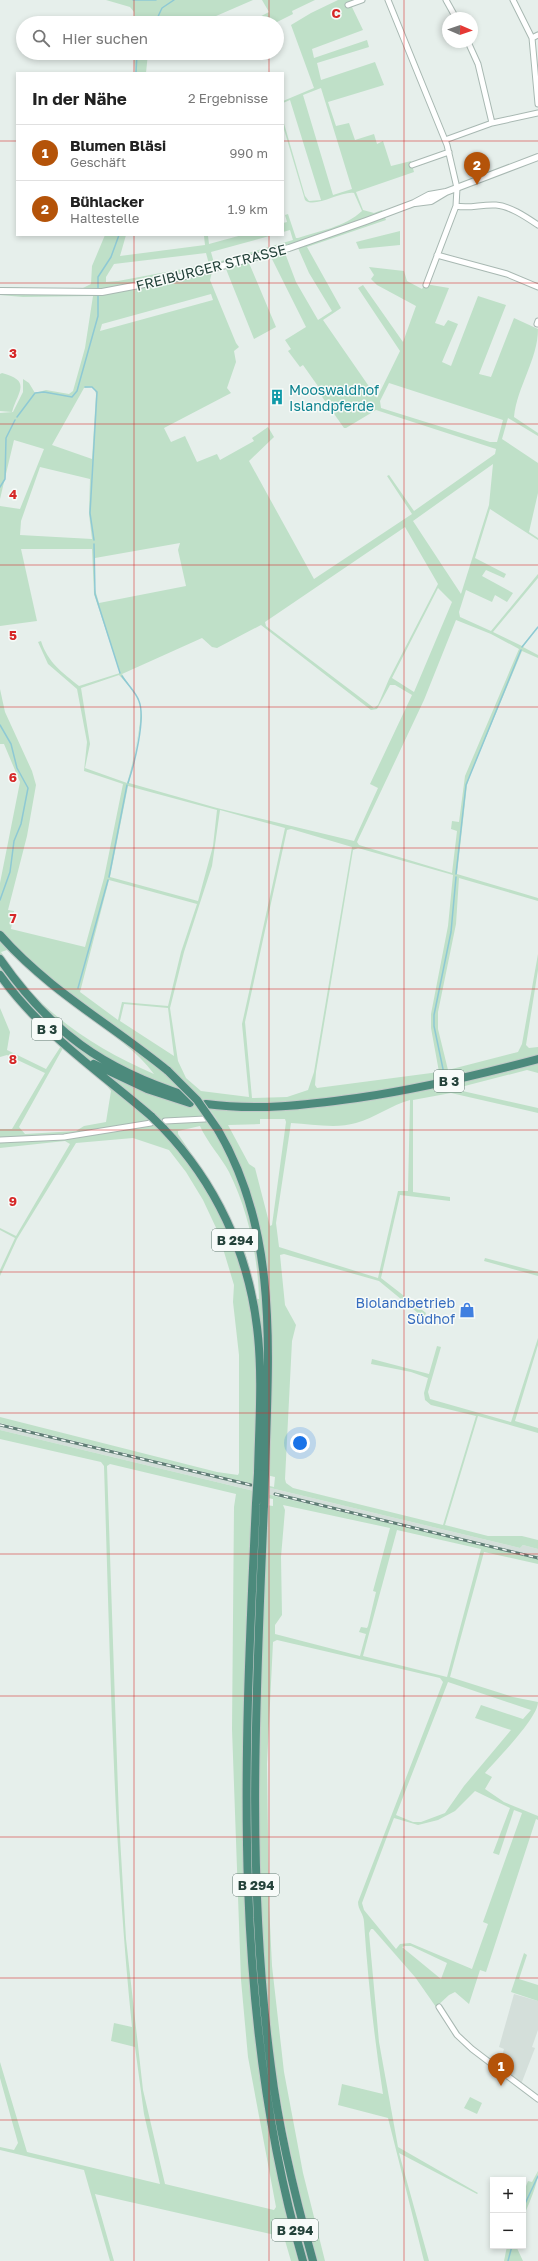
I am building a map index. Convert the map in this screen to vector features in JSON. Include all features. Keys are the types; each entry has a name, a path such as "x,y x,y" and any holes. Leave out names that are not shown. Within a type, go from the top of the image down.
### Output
{"highway":[{"name":"B 294","path":"0,935 12,949 59,991 168,1071 197,1100 218,1130 234,1158 246,1187 255,1219 264,1261 269,1328 260,1504 255,1802 260,1950 264,2007 275,2096 294,2190 313,2261"},
{"name":"B 3","path":"0,959 22,990 42,1014 78,1044 127,1073 188,1099 147,1089 81,1057 36,1018 0,974"},
{"name":"B 294","path":"81,1057 152,1120 164,1125 197,1168 214,1196 234,1236 246,1273 254,1306 258,1342 261,1474"},
{"name":"B 3","path":"206,1104 239,1108 277,1108 359,1098 435,1084 538,1059"},
{"name":"B 294","path":"260,1504 246,1773 249,1929 255,2010 266,2099 287,2199 303,2261"}],"street":[{"path":"348,5 362,0"},
{"path":"388,0 445,140 457,188 456,206 436,255 426,285"},
{"path":"446,0 453,12"},
{"path":"513,0 532,38 538,104"},
{"path":"532,38 538,35"},
{"path":"471,48 478,64 492,123"},
{"path":"445,140 492,123 538,113"},
{"path":"412,165 449,152"},
{"name":"FREIBURGER STRASSE","path":"0,292 102,292 204,271 282,250 414,203 431,201 446,192 538,158"},
{"path":"456,206 466,208 498,205 520,214 538,225"},
{"path":"436,255 507,274 538,287"},
{"path":"164,1125 205,1119"},
{"path":"0,1140 64,1137 152,1120"},
{"path":"439,2007 457,2035 472,2049 538,2099"}],"shaded area":[{"path":"0,1423 520,1548 523,1545 538,1549 538,1559 0,1430"},
{"path":"514,1994 538,2001 538,2030 532,2047 535,2048 520,2087 494,2068 501,2059 504,2049 499,2047"}],"green space":[{"path":"106,0 253,0 216,16 134,16 134,12 130,7"},
{"path":"262,0 315,0 292,11 293,14 284,18 284,16 261,16 269,12"},
{"path":"338,0 352,0 351,5 363,30 312,49 314,58 367,40 369,47 317,63 321,80 375,62 384,85 328,102 336,126 349,123 355,140 374,134 377,144 383,141 391,166 411,161 414,172 356,192 363,210 374,213 382,210 386,220 307,247 341,308 323,320 377,398 400,351 358,288 363,285 403,342 416,306 377,285 371,279 374,275 369,267 404,271 407,281 422,289 425,284 449,288 435,323 444,326 448,320 458,324 442,362 451,366 478,296 506,305 479,374 491,377 514,318 538,329 535,351 519,395 514,417 538,433 538,436 508,418 502,439 538,463 538,493 529,532 538,538 538,540 490,509 475,558 506,574 504,578 486,570 482,576 513,593 507,602 495,595 492,602 466,590 459,612 460,617 491,631 538,574 538,578 493,632 522,646 538,626 523,647 538,655 538,658 522,651 471,773 467,785 457,874 538,898 538,901 459,878 456,924 438,1012 438,1029 448,1070 518,1052 522,1044 538,954 538,970 526,1045 529,1048 538,1047 538,1073 527,1070 457,1088 458,1090 538,1108 538,1113 451,1093 413,1100 413,1192 450,1197 450,1201 400,1195 381,1278 426,1313 424,1318 379,1281 284,1254 280,1255 285,1305 296,1325 292,1341 285,1479 286,1483 293,1488 443,1525 476,1416 431,1405 425,1400 424,1393 428,1378 411,1372 371,1364 372,1359 429,1374 437,1346 441,1347 428,1392 430,1399 511,1422 538,1338 538,1345 515,1421 538,1428 538,1433 478,1416 445,1525 488,1536 522,1536 538,1540 538,1549 523,1545 520,1548 0,1423 0,1417 217,1472 238,1475 239,1473 239,1355 233,1302 234,1285 218,1232 203,1200 186,1172 169,1150 133,1138 76,1143 17,1239 0,1276 0,1270 15,1238 0,1230 0,1228 16,1236 70,1144 65,1141 0,1148 0,1129 12,1129 45,1073 7,1055 0,1057 0,1008 10,1032 7,1050 46,1069 61,1046 13,999 0,980 16,993 0,970 0,963 19,992 23,989 0,955 0,883 20,782 4,744 0,744 0,689 5,712 32,771 36,785 27,836 8,910 14,911 11,929 85,947 104,878 123,784 84,771 87,742 77,689 48,664 38,642 41,641 44,649 56,666 79,686 120,673 94,594 92,549 21,549 37,621 0,626 0,506 20,509 44,449 14,440 0,499 0,413 13,412 23,392 23,379 29,383 35,393 46,390 69,394 73,391 85,348 93,296 23,297 0,295 0,287 70,290 81,289 91,284 92,266 105,236 126,236 120,256 205,245 204,236 208,236 209,244 238,236 269,236 211,252 214,263 293,240 290,230 284,232 284,223 287,222 285,215 288,214 296,238 323,231 348,221 362,211 354,193 315,202 309,202 305,200 284,129 284,123 305,196 309,201 321,200 290,100 284,103 284,101 314,88 291,25 311,13","holes":["321,88 352,189 333,195 303,95","298,248 309,273 332,311 318,320 296,282 285,253","206,253 209,264 118,281 106,282 106,277 114,264","271,257 306,327 285,340 291,349 288,351 300,367 303,365 320,389 318,391 344,428 376,410 496,449 495,454 414,511 389,475 387,476 412,514 314,579 249,461 274,437 268,427 252,438 254,441 220,460 217,454 197,462 185,436 171,442 164,428 231,393 227,388 236,362 234,351 239,347 210,280 212,272 226,269 254,339 276,327 249,263","211,294 213,300 100,331 102,324","389,383 503,420 497,442 490,442 381,408 380,401","92,387 96,394 92,459 52,445 84,388","493,464 489,505 461,594 413,521","40,467 90,479 89,514 92,539 20,535 21,521","405,527 438,584 389,679 378,705 374,708 266,626 265,622","180,543 178,550 186,586 99,603 94,586 95,558","438,588 452,602 414,692 392,678","456,620 491,634 519,649 465,776 459,822 452,821 451,829 457,831 452,873 359,845 357,842 424,700","261,625 371,710 377,709 390,685 395,685 412,695 370,784 378,788 354,841 217,808 129,783 139,733 127,783 85,768 90,744 81,688 119,675 133,692 122,674 202,638 212,647 217,648","128,786 217,810 213,846 198,901 110,877","220,810 285,828 242,1024 249,1097 201,1091 186,1078 178,1061 170,1008 184,952 212,866","291,829 352,847 314,1072 308,1090 287,1097 252,1098 245,1022 287,830","358,848 453,875 448,926 431,1014 431,1028 439,1072 317,1088 315,1085 316,1072 353,850","109,880 197,904 181,952 168,1006 122,1002 118,1020 80,992","7,950 70,1004 120,1040 138,1056 154,1074 109,1052 68,1025 49,1009 31,992 15,973 1,952","124,1004 168,1008 174,1056 120,1021","63,1048 105,1083 111,1091 106,1122 84,1126 76,1131 25,1134 19,1127","170,1068 185,1081 211,1111 221,1127 215,1132 195,1104 166,1075","410,1100 408,1191 398,1191 378,1278 279,1247 276,1223 291,1123 324,1126 348,1125 363,1121","260,1119 285,1119 286,1122 272,1225 270,1226 255,1168 249,1164 228,1125 260,1124","200,1126 206,1138 229,1172 242,1202 251,1234 257,1267 259,1299 257,1299 247,1258 239,1236 224,1206 178,1134 178,1131","253,1472 275,1477 274,1487 253,1482"]},
{"path":"134,60 147,60 146,72 135,72"},
{"path":"400,231 400,245 359,249 356,242"},
{"path":"2,373 11,376 20,383 19,393 12,412 0,411 0,374"},
{"path":"140,706 142,718 139,733 140,722"},
{"path":"485,1258 538,1272 538,1276 484,1261"},
{"path":"0,1430 538,1559 538,1564 484,1552 450,1677 513,1697 538,1702 536,1709 524,1728 485,1773 492,1777 485,1789 504,1802 538,1816 538,1820 536,1819 486,1972 480,1970 469,2004 455,1992 449,1995 436,2007 415,1977 373,1929 371,1929 369,1933 379,2042 398,2147 478,2193 477,2194 399,2153 429,2261 424,2261 388,2118 338,2105 342,2084 383,2094 367,1965 364,1919 358,1902 443,1682 440,1678 277,1640 273,1642 267,1764 269,1904 272,1966 284,2072 303,2173 325,2261 318,2261 302,2203 283,2115 270,2025 264,1960 260,1830 261,1700 266,1505 273,1506 273,1499 252,1495 244,1740 243,1822 245,1904 250,1986 259,2067 277,2176 298,2261 291,2261 284,2237 95,2194 114,2261 110,2261 84,2170 0,2150 0,2147 14,2150 18,2143 0,2078 0,2062 27,2152 160,2184 144,2114 135,2047 111,2041 114,2023 132,2027 120,1887 116,1817 110,1677 104,1466 101,1462 0,1439","holes":["110,1464 236,1494 234,1507 232,1729 241,1980 248,2057 276,2207 274,2210 165,2184 143,2090 126,1939 119,1820 107,1466","283,1505 390,1528 373,1591 376,1592 368,1626 367,1628 361,1627 359,1632 366,1634 360,1656 275,1634 275,1625 282,1615 281,1557 285,1510","397,1530 481,1549 447,1677 363,1656","448,1682 531,1710 523,1719 481,1705 475,1718 511,1730 464,1786 445,1813 421,1822 413,1822 396,1815","475,1791 510,1808 493,1853 499,1855 514,1810 522,1813 483,1922 488,1924 472,1969 410,1943 400,1944 396,1949 364,1910 362,1903 394,1818 418,1825 438,1820 455,1811","411,1946 447,1963 441,1979 402,1947"]},
{"path":"524,1953 527,1955 519,1979 538,1985 538,2001 511,1992"},
{"path":"470,2097 482,2103 477,2114 464,2108"},
{"path":"538,2171 535,2189 526,2212 526,2186 528,2181 532,2182"},
{"path":"506,2249 517,2249 523,2261 504,2261"}],"waterway":[{"path":"133,0 156,0"},
{"path":"158,16 162,8 174,0"},
{"path":"136,72 137,60"},
{"path":"98,290 98,277 111,257 119,236"},
{"path":"17,417 35,393 44,392 72,397 77,391 98,316 98,294"},
{"path":"85,387 92,387 97,392 90,513 94,540"},
{"path":"0,487 5,479 6,438 15,420"},
{"path":"94,544 95,594 120,673"},
{"path":"522,647 538,627"},
{"path":"456,874 466,785 521,650"},
{"path":"122,676 136,694 141,709 138,742 128,783"},
{"path":"0,725 11,744 17,768 28,788 21,824 14,841 10,872 0,900"},
{"path":"109,877 127,785"},
{"path":"443,1069 434,1026 434,1015 451,932 456,877"},
{"path":"78,988 108,880"},
{"path":"526,2202 538,2176"},
{"path":"508,2261 511,2249"}],"railway":[{"path":"0,1425 251,1485"},
{"path":"275,1494 538,1558"}],"place":[{"name":"Bühlacker","path":"477,185"},
{"name":"Mooswaldhof Islandpferde","path":"277,397"},
{"name":"Biolandbetrieb Südhof","path":"467,1310"},
{"name":"Blumen Bläsi","path":"501,2086"}]}
